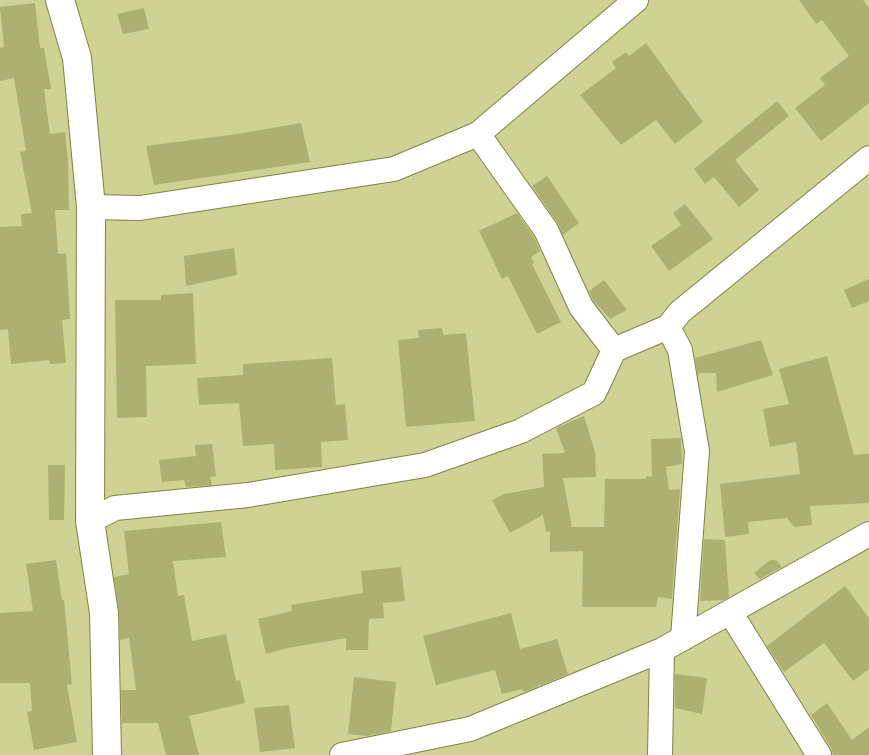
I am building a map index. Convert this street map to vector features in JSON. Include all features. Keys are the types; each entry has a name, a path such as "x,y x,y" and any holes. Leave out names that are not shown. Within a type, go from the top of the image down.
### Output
{"street":[{"path":"60,0 77,58 90,207 90,521 104,613 107,755"},
{"path":"90,207 140,208 394,169 478,134 636,0"},
{"path":"478,134 546,230 581,306 614,350"},
{"path":"90,521 115,508 248,495 425,465 521,432 594,393 614,350 668,327 680,312 869,158"},
{"path":"668,327 680,350 697,451 683,638"},
{"path":"342,755 470,729 662,650 869,534"},
{"path":"730,612 818,755"},
{"path":"660,755 662,650"}],"building":[{"path":"799,0 863,0 869,8 869,103 821,141 795,108 825,85 820,78 849,56 822,20 816,24"},
{"path":"35,3 40,48 44,48 51,89 44,89 50,134 65,132 68,161 69,210 55,210 58,254 66,253 70,319 62,320 66,363 50,364 49,360 11,364 8,329 0,330 0,227 22,226 21,214 32,213 20,152 26,151 14,78 0,81 0,48 4,47 0,7"},
{"path":"144,8 149,29 123,34 117,14"},
{"path":"646,43 703,122 675,144 656,120 621,145 580,95 616,68 612,62 626,52 629,56"},
{"path":"777,101 789,116 735,160 759,190 739,207 714,177 705,184 694,169"},
{"path":"301,123 310,162 154,185 146,146"},
{"path":"547,176 579,223 563,235 557,222 532,186"},
{"path":"685,204 713,239 669,271 651,246 681,225 673,213"},
{"path":"517,213 534,237 540,251 531,257 534,263 532,264 561,322 537,334 508,276 502,279 479,231"},
{"path":"234,248 237,275 186,286 184,256"},
{"path":"869,279 869,301 852,308 844,290"},
{"path":"604,280 627,310 610,319 593,300 589,291"},
{"path":"193,293 196,364 146,366 147,417 117,418 115,300 161,300 161,295"},
{"path":"442,328 443,335 466,333 475,421 406,427 398,340 419,338 418,330"},
{"path":"761,340 773,375 717,392 716,373 699,373 698,377 695,358"},
{"path":"827,356 854,455 869,454 869,503 810,506 812,525 794,527 787,518 748,522 749,534 725,537 720,484 800,474 796,442 770,447 763,409 789,404 779,369"},
{"path":"332,358 336,405 345,404 348,440 321,442 322,467 275,470 274,444 243,446 239,403 199,405 197,378 243,375 243,364"},
{"path":"584,416 595,452 596,477 563,478 572,527 604,527 605,479 646,479 646,476 652,477 651,439 681,438 682,464 666,467 669,490 680,489 672,599 658,597 656,607 582,607 583,551 550,552 550,531 546,532 543,515 510,533 492,500 504,494 544,487 542,454 565,453 556,428"},
{"path":"212,444 216,476 210,477 212,485 186,487 184,480 162,482 159,460 196,456 195,445"},
{"path":"48,465 65,465 64,520 49,520"},
{"path":"221,522 226,557 173,561 178,596 184,595 192,641 226,634 236,681 240,680 245,703 189,716 199,755 166,755 158,723 122,723 121,690 136,690 129,638 120,640 119,611 114,577 129,574 124,531"},
{"path":"704,539 725,540 729,597 724,600 700,601"},
{"path":"56,560 62,600 64,600 72,684 67,685 77,742 34,750 27,712 32,711 30,683 0,683 0,613 33,611 26,564"},
{"path":"770,560 776,560 782,567 760,579 754,573"},
{"path":"401,567 405,601 383,603 384,618 369,619 368,650 346,650 346,638 288,648 266,654 258,619 292,611 291,605 363,593 361,571"},
{"path":"845,586 869,618 869,669 853,681 824,643 784,672 767,646"},
{"path":"511,613 520,649 557,639 568,674 524,692 522,689 502,694 495,670 436,685 423,636"},
{"path":"675,674 707,678 702,714 675,708"},
{"path":"354,677 396,682 391,731 367,736 348,734"},
{"path":"827,703 852,740 869,727 869,755 833,755 831,748 811,715"},
{"path":"289,705 295,748 260,752 254,708"}]}
